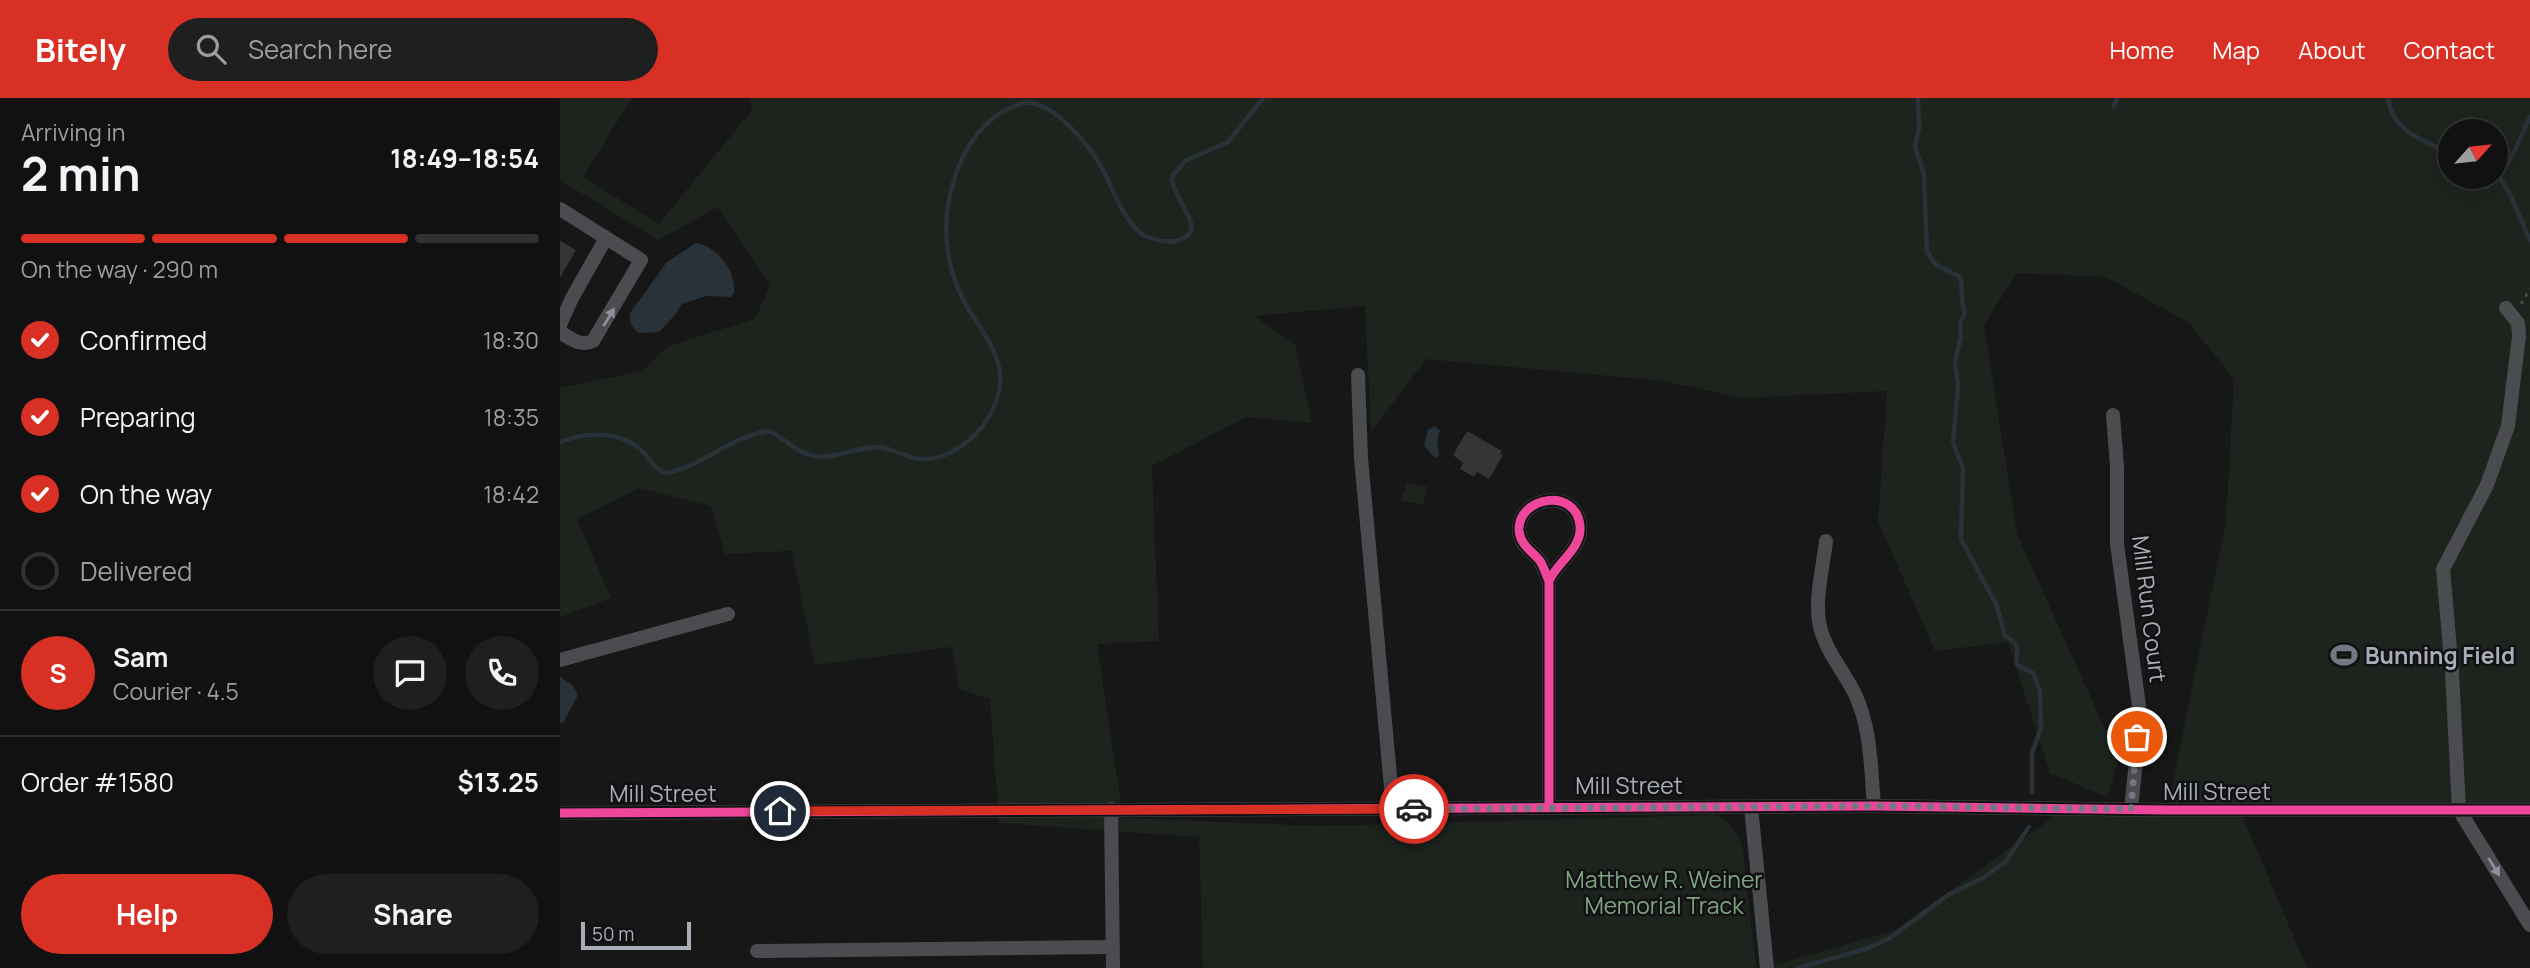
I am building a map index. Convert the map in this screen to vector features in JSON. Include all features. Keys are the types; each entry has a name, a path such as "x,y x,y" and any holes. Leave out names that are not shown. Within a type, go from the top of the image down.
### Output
{"street":[{"path":"560,209 641,260 593,341 587,344 578,342 561,332 560,327 572,298 606,238"},
{"path":"2506,308 2518,323 2519,336 2508,426 2487,485 2443,569 2459,810 2530,925"},
{"path":"1358,375 1362,458 1393,809"},
{"name":"Mill Run Court","path":"2113,415 2117,466 2117,544 2139,706 2131,809"},
{"path":"1549,581 1540,561 1526,548 1519,530 1523,517 1545,499 1563,501 1575,512 1580,527 1577,544 1554,569 1549,581 1549,807"},
{"path":"1826,541 1819,595 1821,629 1861,712 1871,761 1874,806"},
{"path":"560,660 728,614"},
{"name":"Mill Street","path":"560,813 1874,806 2530,810"},
{"path":"1751,807 1766,967"},
{"path":"1111,809 1112,968"},
{"path":"757,951 1112,947"}],"green space":[{"name":"Matthew R. Weiner Memorial Track","path":"560,98 632,98 583,177 659,224 752,110 750,98 2530,98 2530,804 2241,813 2307,968 1764,968 1895,930 2070,805 2168,805 2226,522 2234,379 2189,323 2106,277 2017,273 1984,325 2017,534 2119,760 2107,797 2050,773 2008,642 1935,651 1878,521 1887,391 1743,398 1664,381 1426,359 1371,432 1365,306 1254,316 1295,344 1312,423 1246,417 1152,466 1159,641 1097,644 1123,818 1318,826 1714,815 1733,828 1743,850 1756,968 1203,968 1199,837 999,823 990,699 959,689 952,647 815,665 792,551 725,554 711,506 639,488 577,519 611,598 560,617 560,388 642,371 668,346 755,319 770,285 718,207 658,240 560,180"},
{"path":"1407,483 1428,487 1423,505 1401,500"}],"shaded area":[{"path":"696,243 712,249 724,261 732,276 734,293 731,297 706,296 682,304 659,332 639,333 634,329 630,313 667,262"},
{"path":"1435,426 1440,431 1437,441 1439,455 1435,458 1424,446 1428,430"},
{"path":"560,677 572,685 578,695 563,723 560,723"}],"building":[{"path":"560,241 576,250 560,278"},
{"path":"1467,431 1502,451 1500,453 1503,455 1489,479 1477,472 1474,477 1460,469 1463,463 1453,455"}],"waterway":[{"path":"560,442 592,435 625,440 643,452 657,468 667,473 693,464 742,439 769,431 799,450 818,456 878,447 923,459 953,451 978,431 988,418 1000,388 996,356 955,281 946,231 954,180 966,151 985,125 1001,113 1023,103 1041,106 1052,112 1073,129 1090,150 1131,224 1145,236 1155,240 1176,241 1186,237 1192,229 1190,219 1174,188 1174,174 1185,161 1228,142 1263,98"},
{"path":"1918,98 1919,128 1915,146 1924,175 1927,252 1936,265 1960,277 1965,312 1960,324 1961,337 1955,361 1958,387 1953,442 1963,469 1961,539 1997,606 2005,636 2017,646 2017,665 2033,673 2040,691 2041,728 2032,753 2032,792"},
{"path":"2114,106 2117,98"},
{"path":"2388,98 2391,110 2402,127 2438,148"},
{"path":"2508,162 2530,117"},
{"path":"2507,189 2530,240"},
{"path":"1798,968 1866,949 1890,938 1948,895 1983,878 2005,862 2029,827"}],"cycle path":[{"path":"1549,581 1540,561 1522,540 1519,530 1521,519 1528,510 1537,504 1559,501 1569,505 1576,513 1580,534 1549,581 1549,807"},
{"path":"560,813 1874,806 2167,810 2530,810"}],"way so far":[{"path":"1414,809 1874,806 2131,809 2137,737"}],"place":[{"name":"Bunning Field","path":"2344,655"}],"route":[{"path":"780,811 1414,809"}]}
